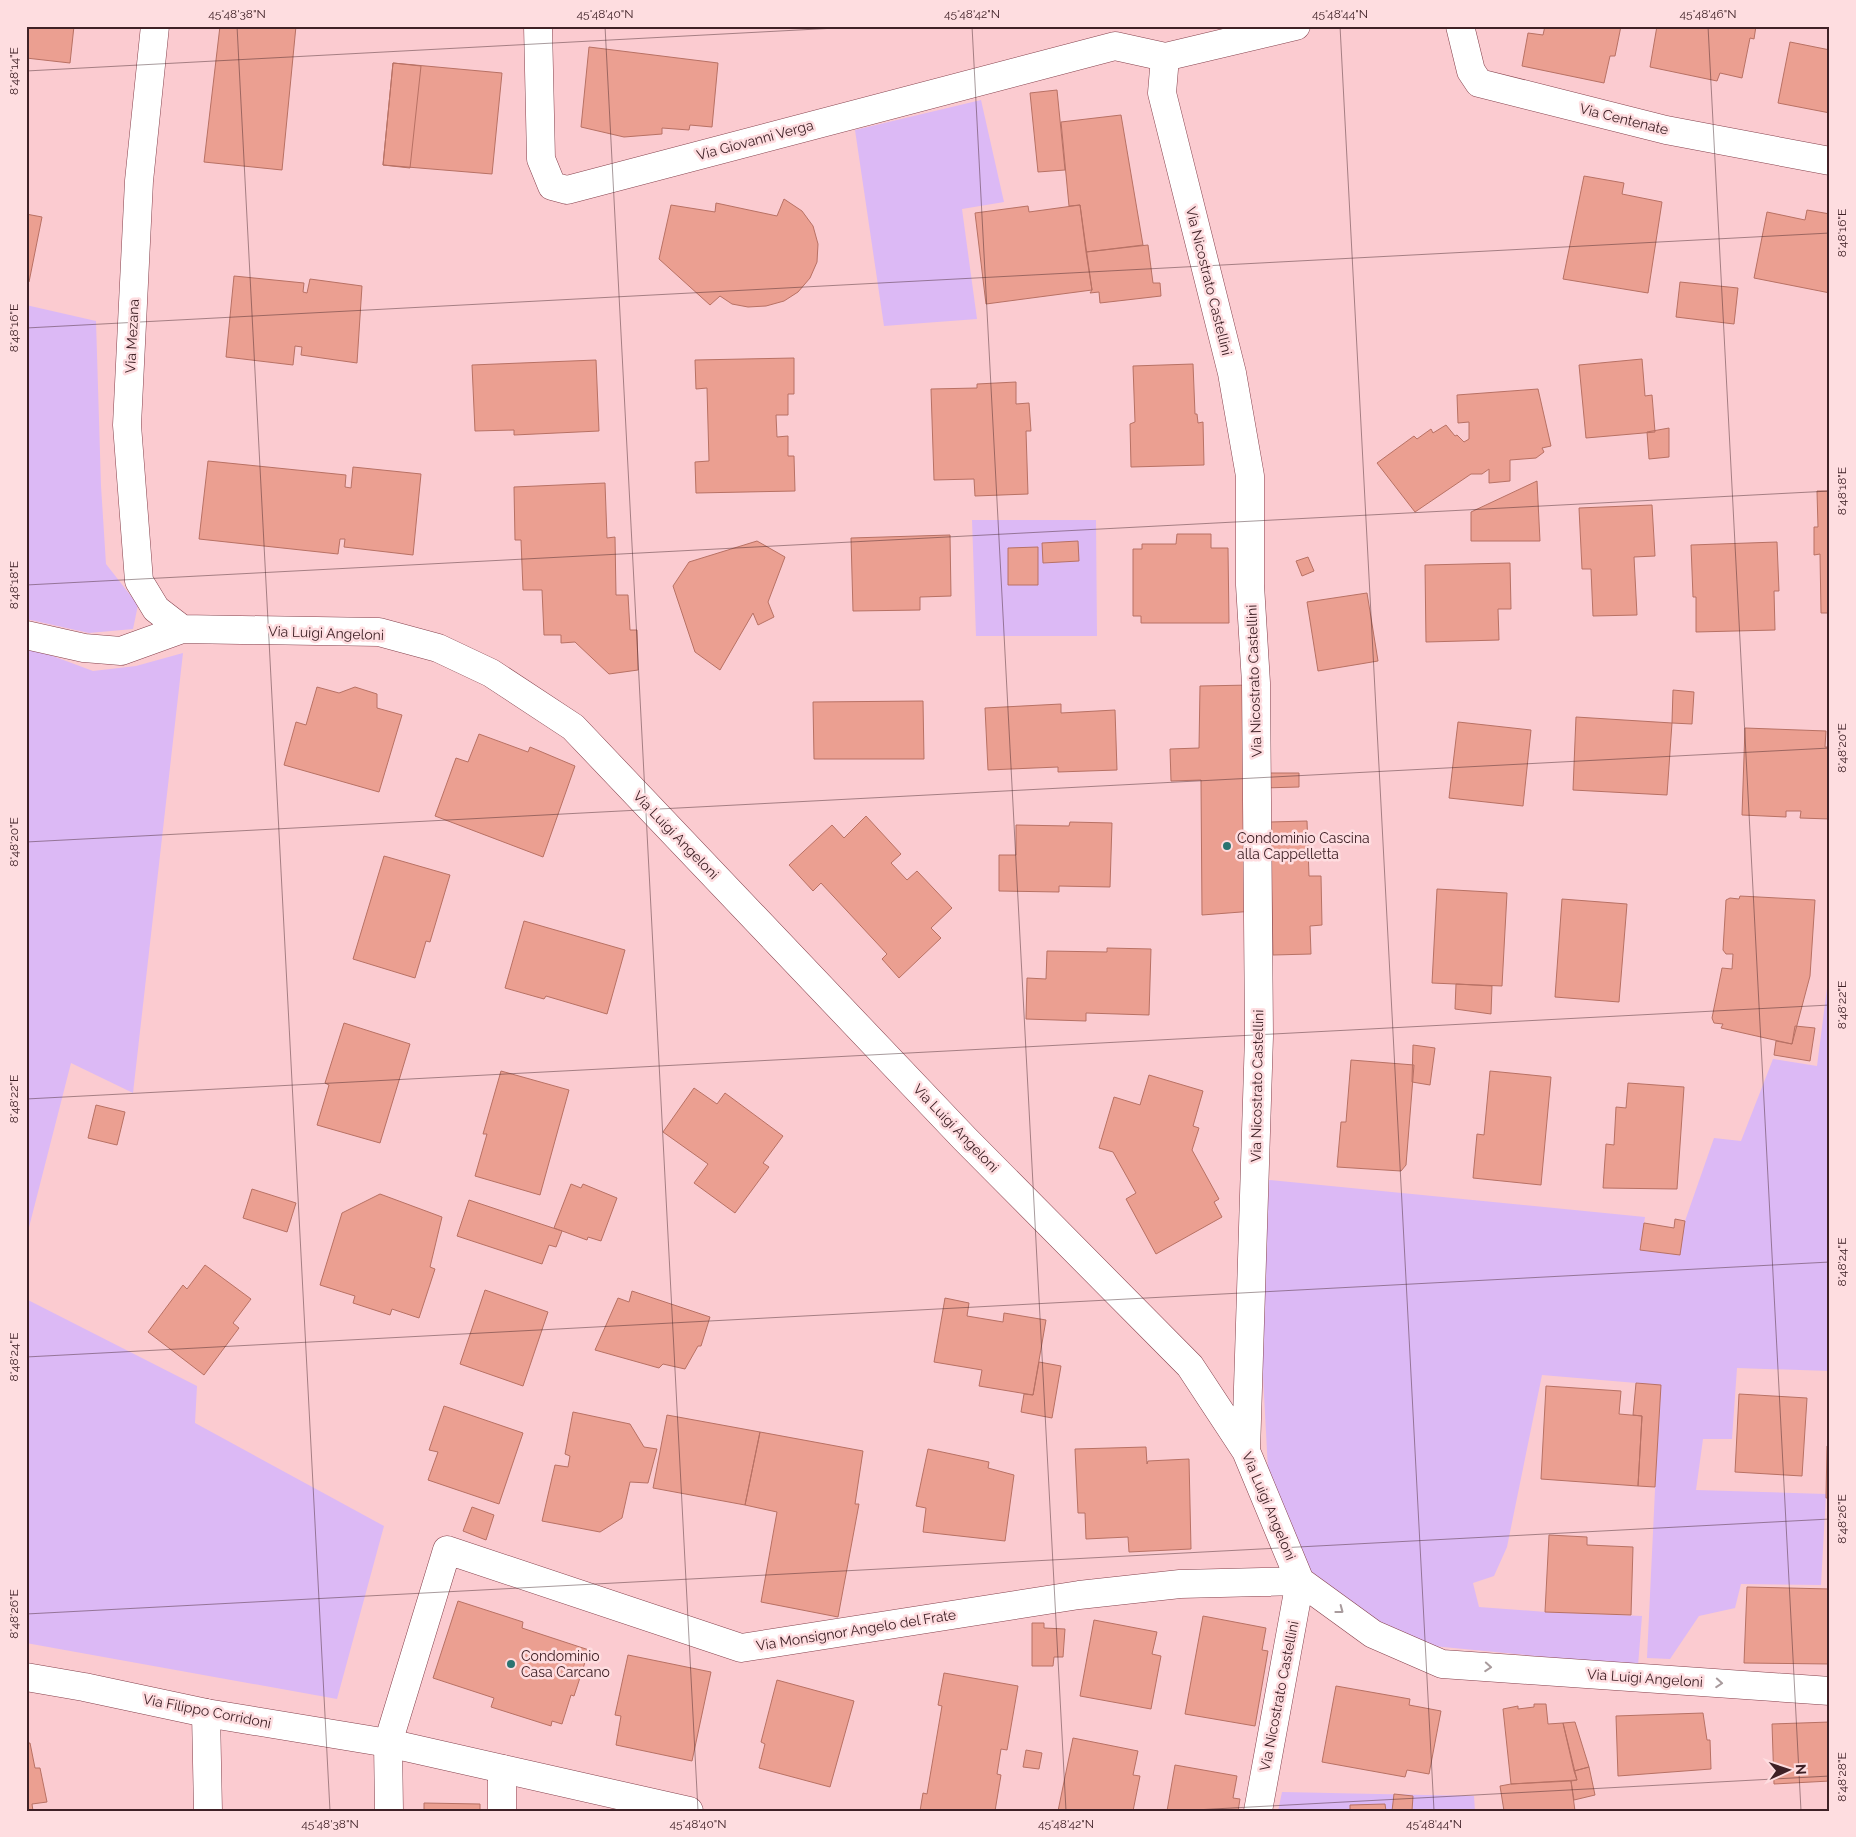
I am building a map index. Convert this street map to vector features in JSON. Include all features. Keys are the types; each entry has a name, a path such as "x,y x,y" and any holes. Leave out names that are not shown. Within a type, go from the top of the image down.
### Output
{"street":[{"name":"Via Mezana","path":"155,26 139,180 128,425 139,580 156,609 182,629"},
{"name":"Via Giovanni Verga","path":"538,26 540,159 552,186 567,190 1112,36 1165,57"},
{"path":"1165,57 1296,26"},
{"name":"Via Centenate","path":"1460,26 1471,70 1479,83 1666,130 1830,162"},
{"name":"Via Nicostrato Castellini","path":"1165,57 1162,93 1232,373 1250,476 1250,585 1256,683 1259,1036 1246,1451"},
{"name":"Via Luigi Angeloni","path":"26,635 84,648 122,651 182,629 379,632 438,648 491,673 573,727 965,1139 1190,1366 1246,1451 1300,1581 1372,1634 1442,1664 1830,1691"},
{"name":"Via Monsignor Angelo del Frate","path":"388,1743 447,1550 741,1648 1079,1595 1180,1584 1300,1581"},
{"name":"Via Nicostrato Castellini","path":"1258,1811 1300,1581"},
{"name":"Via Filippo Corridoni","path":"26,1677 84,1687 206,1713 388,1743 502,1769 606,1801 689,1811"},
{"path":"206,1713 208,1811"},
{"path":"388,1743 389,1811"},
{"path":"502,1769 502,1811"}],"shaded area":[{"path":"981,100 1004,202 962,209 977,319 884,326 855,130"},
{"path":"26,305 96,321 101,486 106,564 138,605 133,629 89,633 26,619"},
{"path":"972,520 1096,520 1097,636 976,636"},
{"path":"26,648 34,649 93,671 136,666 183,653 133,1093 71,1063 26,1239"},
{"path":"1830,965 1830,1371 1737,1368 1732,1439 1703,1439 1696,1490 1826,1494 1821,1585 1741,1584 1735,1608 1699,1616 1670,1659 1647,1658 1660,1385 1542,1375 1507,1547 1494,1576 1473,1583 1479,1607 1642,1616 1638,1666 1433,1646 1349,1609 1306,1566 1268,1470 1262,1357 1269,1180 1645,1217 1640,1249 1679,1255 1685,1221 1714,1138 1741,1141 1773,1059 1817,1066"},
{"path":"26,1299 197,1386 195,1423 384,1526 337,1699 26,1643"},
{"path":"1282,1792 1474,1796 1475,1811 1278,1811"}],"building":[{"path":"26,26 74,26 70,63 26,58"},
{"path":"220,26 296,26 282,170 204,162"},
{"path":"1545,26 1621,26 1615,56 1610,56 1604,83 1522,66 1528,33 1543,35"},
{"path":"1657,26 1756,26 1754,39 1750,38 1742,78 1720,73 1717,81 1650,67"},
{"path":"1790,42 1830,50 1830,113 1778,103"},
{"path":"589,47 718,63 712,127 690,125 689,130 662,128 662,134 624,137 581,127"},
{"path":"393,63 502,73 492,174 383,165"},
{"path":"393,63 421,66 410,168 383,165"},
{"path":"1057,90 1065,170 1038,172 1030,93"},
{"path":"1121,115 1143,245 1086,252 1080,205 1069,206 1061,122"},
{"path":"1584,176 1624,183 1622,194 1662,202 1648,293 1563,279"},
{"path":"784,199 802,211 813,226 818,244 817,262 810,278 798,292 784,301 766,306 748,307 732,304 720,296 710,305 659,259 671,205 715,212 716,203 777,216"},
{"path":"1080,205 1092,290 986,304 975,213 1028,206 1029,212"},
{"path":"1807,210 1830,214 1830,293 1754,278 1767,212 1805,220"},
{"path":"26,214 42,217 29,282 26,282"},
{"path":"1148,245 1153,283 1160,283 1161,296 1100,303 1099,292 1090,293 1092,290 1086,252"},
{"path":"234,276 304,283 303,292 307,293 310,279 362,286 357,363 301,355 302,347 295,346 293,365 226,357"},
{"path":"1680,282 1738,288 1734,324 1676,317"},
{"path":"794,358 794,394 788,394 788,415 776,415 777,437 788,436 788,456 794,456 795,491 696,493 695,462 709,461 707,388 696,389 695,360"},
{"path":"1642,359 1645,396 1652,395 1655,432 1586,438 1579,365"},
{"path":"596,360 599,431 514,435 514,430 475,431 472,365"},
{"path":"1193,364 1195,414 1197,414 1198,423 1203,422 1204,465 1131,467 1130,424 1135,422 1133,366"},
{"path":"1016,382 1016,404 1029,403 1031,431 1026,431 1028,494 975,496 974,479 934,480 931,389 977,388 977,384"},
{"path":"1538,389 1551,446 1542,448 1544,452 1536,458 1510,460 1510,481 1489,483 1489,469 1482,474 1471,474 1415,512 1377,463 1414,436 1417,439 1431,429 1433,433 1446,425 1455,436 1457,435 1464,442 1469,439 1469,422 1458,423 1457,395"},
{"path":"1669,428 1669,457 1649,459 1647,432"},
{"path":"208,461 346,475 345,487 351,488 353,467 421,474 413,555 344,547 345,539 340,539 338,554 199,539"},
{"path":"1537,481 1540,541 1471,541 1471,512"},
{"path":"605,483 607,538 615,537 616,595 628,595 630,630 637,630 638,670 609,674 575,642 561,643 561,635 544,635 542,590 523,590 521,540 515,540 514,487"},
{"path":"1817,491 1830,491 1830,613 1821,613 1820,554 1814,555 1814,527 1818,527"},
{"path":"1652,505 1655,556 1634,557 1637,615 1593,616 1591,569 1582,569 1579,508"},
{"path":"1177,534 1211,534 1211,548 1228,548 1229,623 1141,623 1141,616 1133,616 1133,549 1142,549 1142,544 1176,544"},
{"path":"950,535 951,596 920,597 920,610 853,611 851,538"},
{"path":"757,541 785,557 768,602 774,617 758,625 753,613 720,670 695,652 673,586 689,562"},
{"path":"1078,541 1079,561 1043,563 1042,543"},
{"path":"1777,542 1779,591 1774,591 1775,630 1696,632 1696,597 1693,597 1691,545"},
{"path":"1038,547 1038,585 1008,585 1008,548"},
{"path":"1308,557 1314,571 1302,576 1296,561"},
{"path":"1510,563 1511,609 1498,609 1499,640 1426,642 1425,565"},
{"path":"1367,593 1378,661 1318,671 1307,602"},
{"name":"Condominio Cascina alla Cappelletta","path":"1251,685 1254,911 1202,915 1201,780 1171,781 1170,749 1199,748 1200,686"},
{"path":"317,687 339,693 355,687 377,694 377,708 402,715 379,792 284,765 296,722 306,725"},
{"path":"1673,690 1694,692 1692,724 1672,723"},
{"path":"923,701 924,759 814,759 813,702"},
{"path":"1061,704 1061,713 1115,710 1117,770 1058,772 1058,767 988,770 985,708"},
{"path":"1576,717 1672,723 1667,795 1573,790"},
{"path":"1458,722 1531,730 1523,806 1449,798"},
{"path":"1745,728 1826,731 1825,747 1830,747 1830,819 1800,818 1801,811 1786,811 1786,817 1742,815"},
{"path":"479,734 528,752 530,747 575,766 543,857 435,816 456,758 468,762"},
{"path":"1263,773 1299,773 1299,787 1263,788"},
{"path":"866,816 901,854 891,863 907,880 917,871 952,908 931,928 941,938 899,978 882,959 887,954 821,883 813,891 789,865 832,825 844,838"},
{"path":"1307,821 1309,876 1321,876 1322,925 1310,926 1311,954 1273,955 1270,822"},
{"path":"1070,822 1112,823 1110,887 1059,886 1059,892 999,891 999,855 1016,855 1016,825 1069,826"},
{"path":"384,856 450,875 430,942 426,941 415,978 353,959"},
{"path":"1437,889 1507,893 1502,986 1432,983"},
{"path":"1740,896 1815,900 1810,976 1792,1044 1721,1028 1723,1024 1714,1023 1712,1018 1722,968 1732,969 1733,954 1726,954 1723,950 1726,900 1730,898 1739,899"},
{"path":"1562,899 1627,904 1619,1002 1555,997"},
{"path":"524,921 625,950 607,1014 546,996 544,999 505,988"},
{"path":"1107,948 1151,949 1149,1015 1086,1013 1086,1021 1026,1019 1027,978 1046,979 1047,951 1107,952"},
{"path":"1456,984 1492,986 1491,1014 1455,1009"},
{"path":"344,1023 410,1044 380,1143 317,1125 329,1085 325,1083"},
{"path":"1795,1026 1815,1028 1810,1061 1774,1055 1776,1041 1792,1044"},
{"path":"1413,1045 1435,1048 1430,1085 1412,1082"},
{"path":"1351,1060 1414,1065 1406,1165 1401,1171 1337,1167 1341,1122 1346,1122"},
{"path":"501,1071 569,1090 540,1195 475,1176 487,1134 483,1134"},
{"path":"1490,1071 1551,1077 1541,1185 1473,1178 1477,1134 1484,1135"},
{"path":"1149,1075 1203,1091 1193,1126 1199,1128 1192,1150 1219,1199 1214,1202 1222,1217 1156,1254 1126,1199 1136,1193 1113,1152 1099,1148 1114,1097 1140,1105"},
{"path":"1628,1083 1684,1087 1677,1189 1603,1188 1606,1144 1614,1145 1616,1107 1626,1108"},
{"path":"694,1088 717,1104 725,1093 783,1136 763,1163 769,1167 735,1213 694,1183 708,1164 663,1132"},
{"path":"96,1105 125,1112 117,1145 88,1138"},
{"path":"571,1184 581,1188 583,1184 617,1198 601,1241 588,1237 587,1240 554,1228"},
{"path":"252,1189 296,1203 287,1232 243,1218"},
{"path":"380,1194 442,1217 430,1267 435,1269 419,1318 392,1309 390,1315 353,1303 355,1296 320,1285 342,1213"},
{"path":"469,1200 562,1231 556,1247 549,1245 542,1264 457,1236"},
{"path":"1675,1219 1685,1221 1680,1255 1640,1250 1644,1223 1674,1228"},
{"path":"205,1265 251,1299 233,1323 239,1328 204,1375 148,1332 183,1285 187,1289"},
{"path":"485,1290 548,1312 523,1386 460,1364"},
{"path":"632,1291 710,1317 701,1346 698,1346 685,1369 663,1364 659,1368 595,1350 618,1298 629,1302"},
{"path":"945,1298 969,1303 967,1316 1003,1322 1004,1313 1046,1320 1033,1395 979,1386 982,1370 934,1362"},
{"path":"1039,1362 1061,1366 1052,1418 1021,1412 1024,1394 1033,1395"},
{"path":"1636,1383 1661,1385 1655,1487 1638,1486 1642,1416 1633,1415"},
{"path":"1546,1386 1621,1391 1619,1414 1642,1416 1638,1486 1541,1479"},
{"path":"1739,1394 1807,1398 1802,1476 1735,1472"},
{"path":"444,1406 523,1433 499,1504 428,1480 438,1452 429,1450"},
{"path":"573,1412 630,1424 644,1447 657,1449 648,1483 630,1482 622,1518 600,1532 542,1521 555,1465 568,1467 570,1456 565,1454"},
{"path":"667,1415 760,1432 745,1505 653,1488"},
{"path":"760,1432 863,1451 855,1504 859,1504 838,1617 761,1602 777,1512 745,1505"},
{"path":"1827,1446 1830,1446 1830,1498 1826,1498"},
{"path":"1146,1447 1147,1464 1148,1461 1189,1459 1191,1549 1129,1552 1128,1537 1086,1539 1085,1513 1078,1513 1075,1449"},
{"path":"928,1449 989,1462 988,1468 1014,1475 1005,1541 923,1532 926,1508 916,1506"},
{"path":"472,1507 494,1515 486,1540 463,1531"},
{"path":"1549,1535 1587,1537 1587,1545 1633,1547 1631,1615 1545,1612"},
{"path":"1747,1587 1830,1589 1830,1664 1744,1663"},
{"name":"Condominio Casa Carcano","path":"458,1601 523,1622 522,1628 589,1650 574,1696 571,1695 562,1724 552,1721 551,1726 491,1707 494,1698 433,1678"},
{"path":"1203,1616 1266,1628 1262,1650 1268,1651 1255,1726 1185,1714"},
{"path":"1094,1620 1157,1632 1152,1654 1161,1656 1151,1709 1080,1696"},
{"path":"1032,1623 1044,1623 1044,1628 1065,1629 1063,1657 1054,1657 1053,1666 1032,1666"},
{"path":"628,1655 711,1672 692,1761 616,1745 621,1716 615,1715"},
{"path":"944,1673 1018,1686 1007,1750 1001,1749 997,1774 1001,1775 995,1811 920,1811 923,1793 927,1794 942,1706 938,1705"},
{"path":"777,1680 854,1701 830,1787 759,1768 765,1744 761,1742"},
{"path":"1336,1686 1410,1699 1409,1705 1441,1711 1429,1774 1407,1770 1405,1777 1322,1762"},
{"path":"1534,1704 1546,1704 1548,1724 1563,1723 1577,1780 1511,1784 1503,1709 1518,1706 1518,1709 1534,1707"},
{"path":"1703,1713 1707,1740 1710,1740 1711,1769 1618,1776 1616,1716"},
{"path":"1575,1722 1589,1767 1574,1771 1563,1723"},
{"path":"1830,1722 1830,1781 1774,1784 1772,1724"},
{"path":"1073,1738 1138,1751 1133,1775 1140,1776 1133,1811 1058,1811"},
{"path":"26,1743 30,1743 35,1768 40,1768 47,1802 32,1804 33,1811 26,1811"},
{"path":"1026,1750 1042,1753 1039,1769 1023,1767"},
{"path":"1175,1765 1237,1776 1233,1798 1240,1799 1238,1811 1167,1811"},
{"path":"1589,1767 1595,1795 1574,1800 1571,1781 1577,1780 1574,1771"},
{"path":"1571,1781 1575,1811 1504,1811 1500,1786"},
{"path":"1394,1794 1413,1796 1412,1811 1392,1811"},
{"path":"424,1803 480,1804 480,1811 424,1811"},
{"path":"1385,1804 1386,1811 1350,1811 1350,1805"}],"place":[{"name":"Condominio Cascina alla Cappelletta","path":"1227,846"},
{"name":"Condominio Casa Carcano","path":"511,1664"}]}
